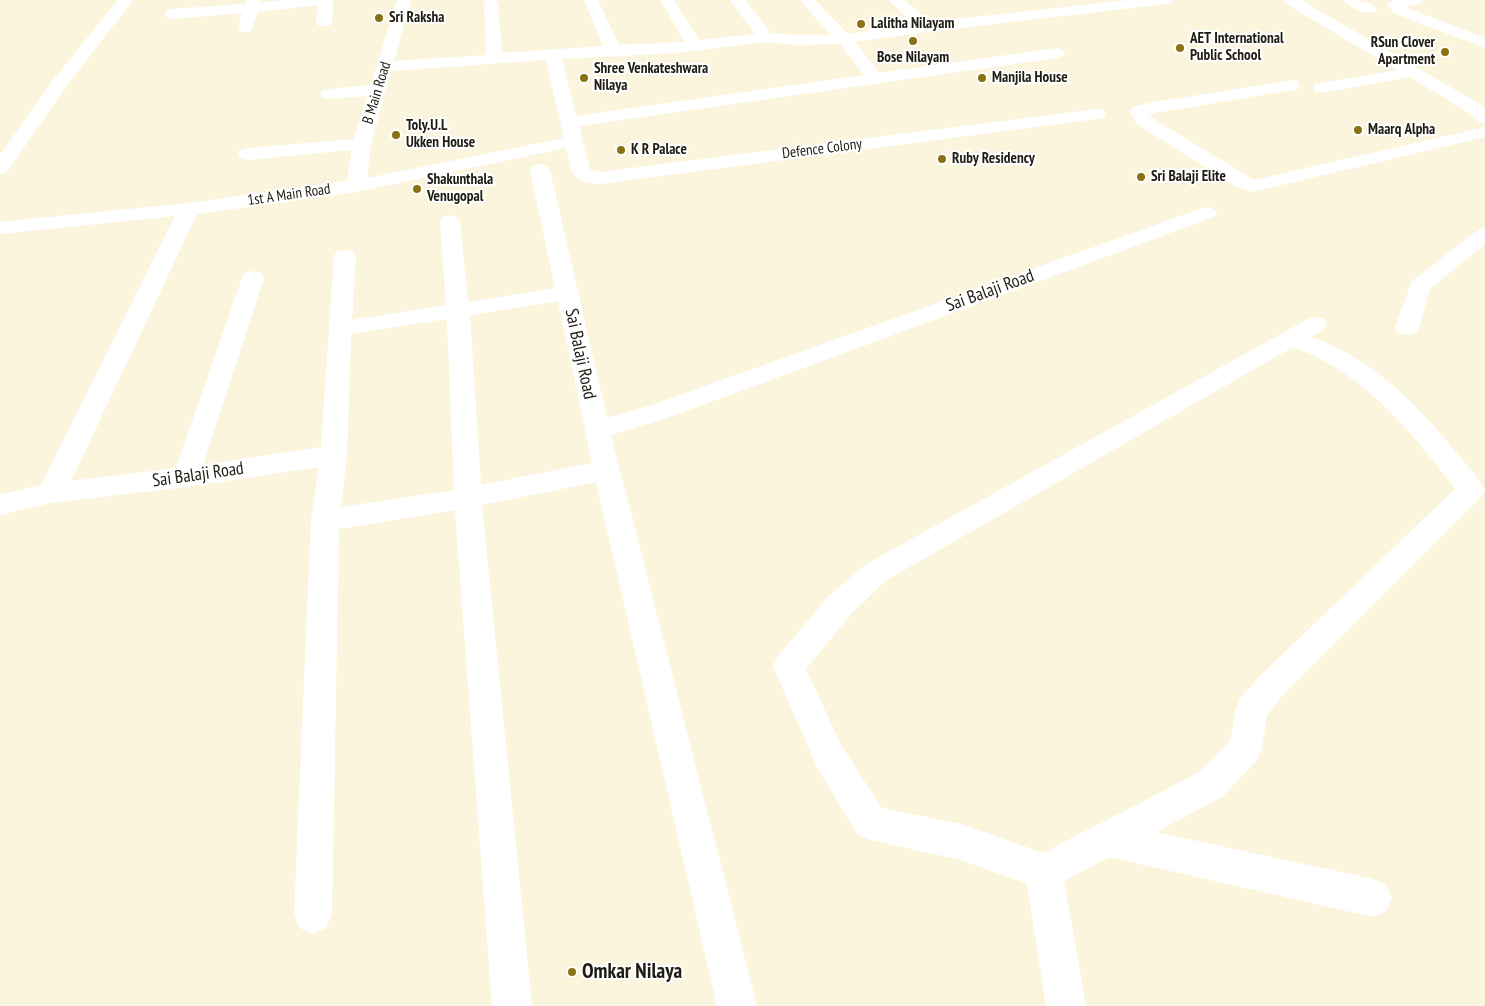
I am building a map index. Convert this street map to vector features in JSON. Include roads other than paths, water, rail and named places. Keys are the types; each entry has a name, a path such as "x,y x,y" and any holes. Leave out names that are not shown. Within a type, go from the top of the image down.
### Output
{"street":[{"path":"0,168 59,84 126,0"},
{"path":"172,14 252,4 322,0"},
{"path":"324,23 326,0"},
{"name":"B Main Road","path":"356,186 362,144 404,0"},
{"path":"591,0 613,50"},
{"path":"667,0 696,46"},
{"path":"737,0 766,37"},
{"path":"806,0 844,39 874,79"},
{"path":"896,0 925,27"},
{"path":"1063,0 1079,11"},
{"path":"385,67 494,58 696,46 766,37 797,40 844,39 925,27 1166,0"},
{"path":"1290,0 1475,110 1485,118"},
{"path":"1351,0 1370,9"},
{"path":"1416,0 1394,5 1400,11 1485,43"},
{"path":"491,3 494,58"},
{"path":"246,29 252,4"},
{"path":"989,5 1007,19"},
{"name":"1st A Main Road","path":"0,228 188,209 356,186 571,131 874,79 1057,53"},
{"path":"553,55 571,131"},
{"path":"1321,88 1412,72"},
{"path":"1292,85 1139,111 1142,119 1149,124 1242,182 1252,186 1485,132"},
{"path":"329,94 377,90"},
{"name":"Defence Colony","path":"571,131 581,172 587,177 600,178 939,138 1097,114"},
{"path":"247,154 362,144"},
{"path":"540,170 567,293"},
{"path":"51,493 188,209"},
{"name":"Sai Balaji Road","path":"340,329 567,293 597,430 725,388 1196,212"},
{"path":"450,221 458,310 468,498 512,1006"},
{"path":"1407,328 1420,286 1485,234"},
{"path":"313,915 325,520 334,455 345,256"},
{"path":"186,477 253,278"},
{"path":"1304,331 1327,352 1369,378 1433,440 1471,490 1271,686 1252,709 1245,749 1210,785 1106,839 1044,872 961,842 871,823 829,756 789,666 840,605 875,573 1304,331"},
{"path":"597,430 737,1006"},
{"name":"Sai Balaji Road","path":"0,505 51,493 186,477 334,455"},
{"path":"325,520 468,498 606,470"},
{"path":"1106,839 1373,898"},
{"path":"1044,872 1066,1006"}],"place":[{"name":"Sri Raksha","path":"379,18"},
{"name":"Lalitha Nilayam","path":"861,24"},
{"name":"Bose Nilayam","path":"913,41"},
{"name":"AET International Public School","path":"1180,48"},
{"name":"RSun Clover Apartment","path":"1445,52"},
{"name":"Shree Venkateshwara Nilaya","path":"584,78"},
{"name":"Manjila House","path":"982,78"},
{"name":"Maarq Alpha","path":"1358,130"},
{"name":"Toly.U.L Ukken House","path":"396,135"},
{"name":"K R Palace","path":"621,150"},
{"name":"Ruby Residency","path":"942,159"},
{"name":"Sri Balaji Elite","path":"1141,177"},
{"name":"Shakunthala Venugopal","path":"417,189"},
{"name":"Omkar Nilaya","path":"572,972"}]}
